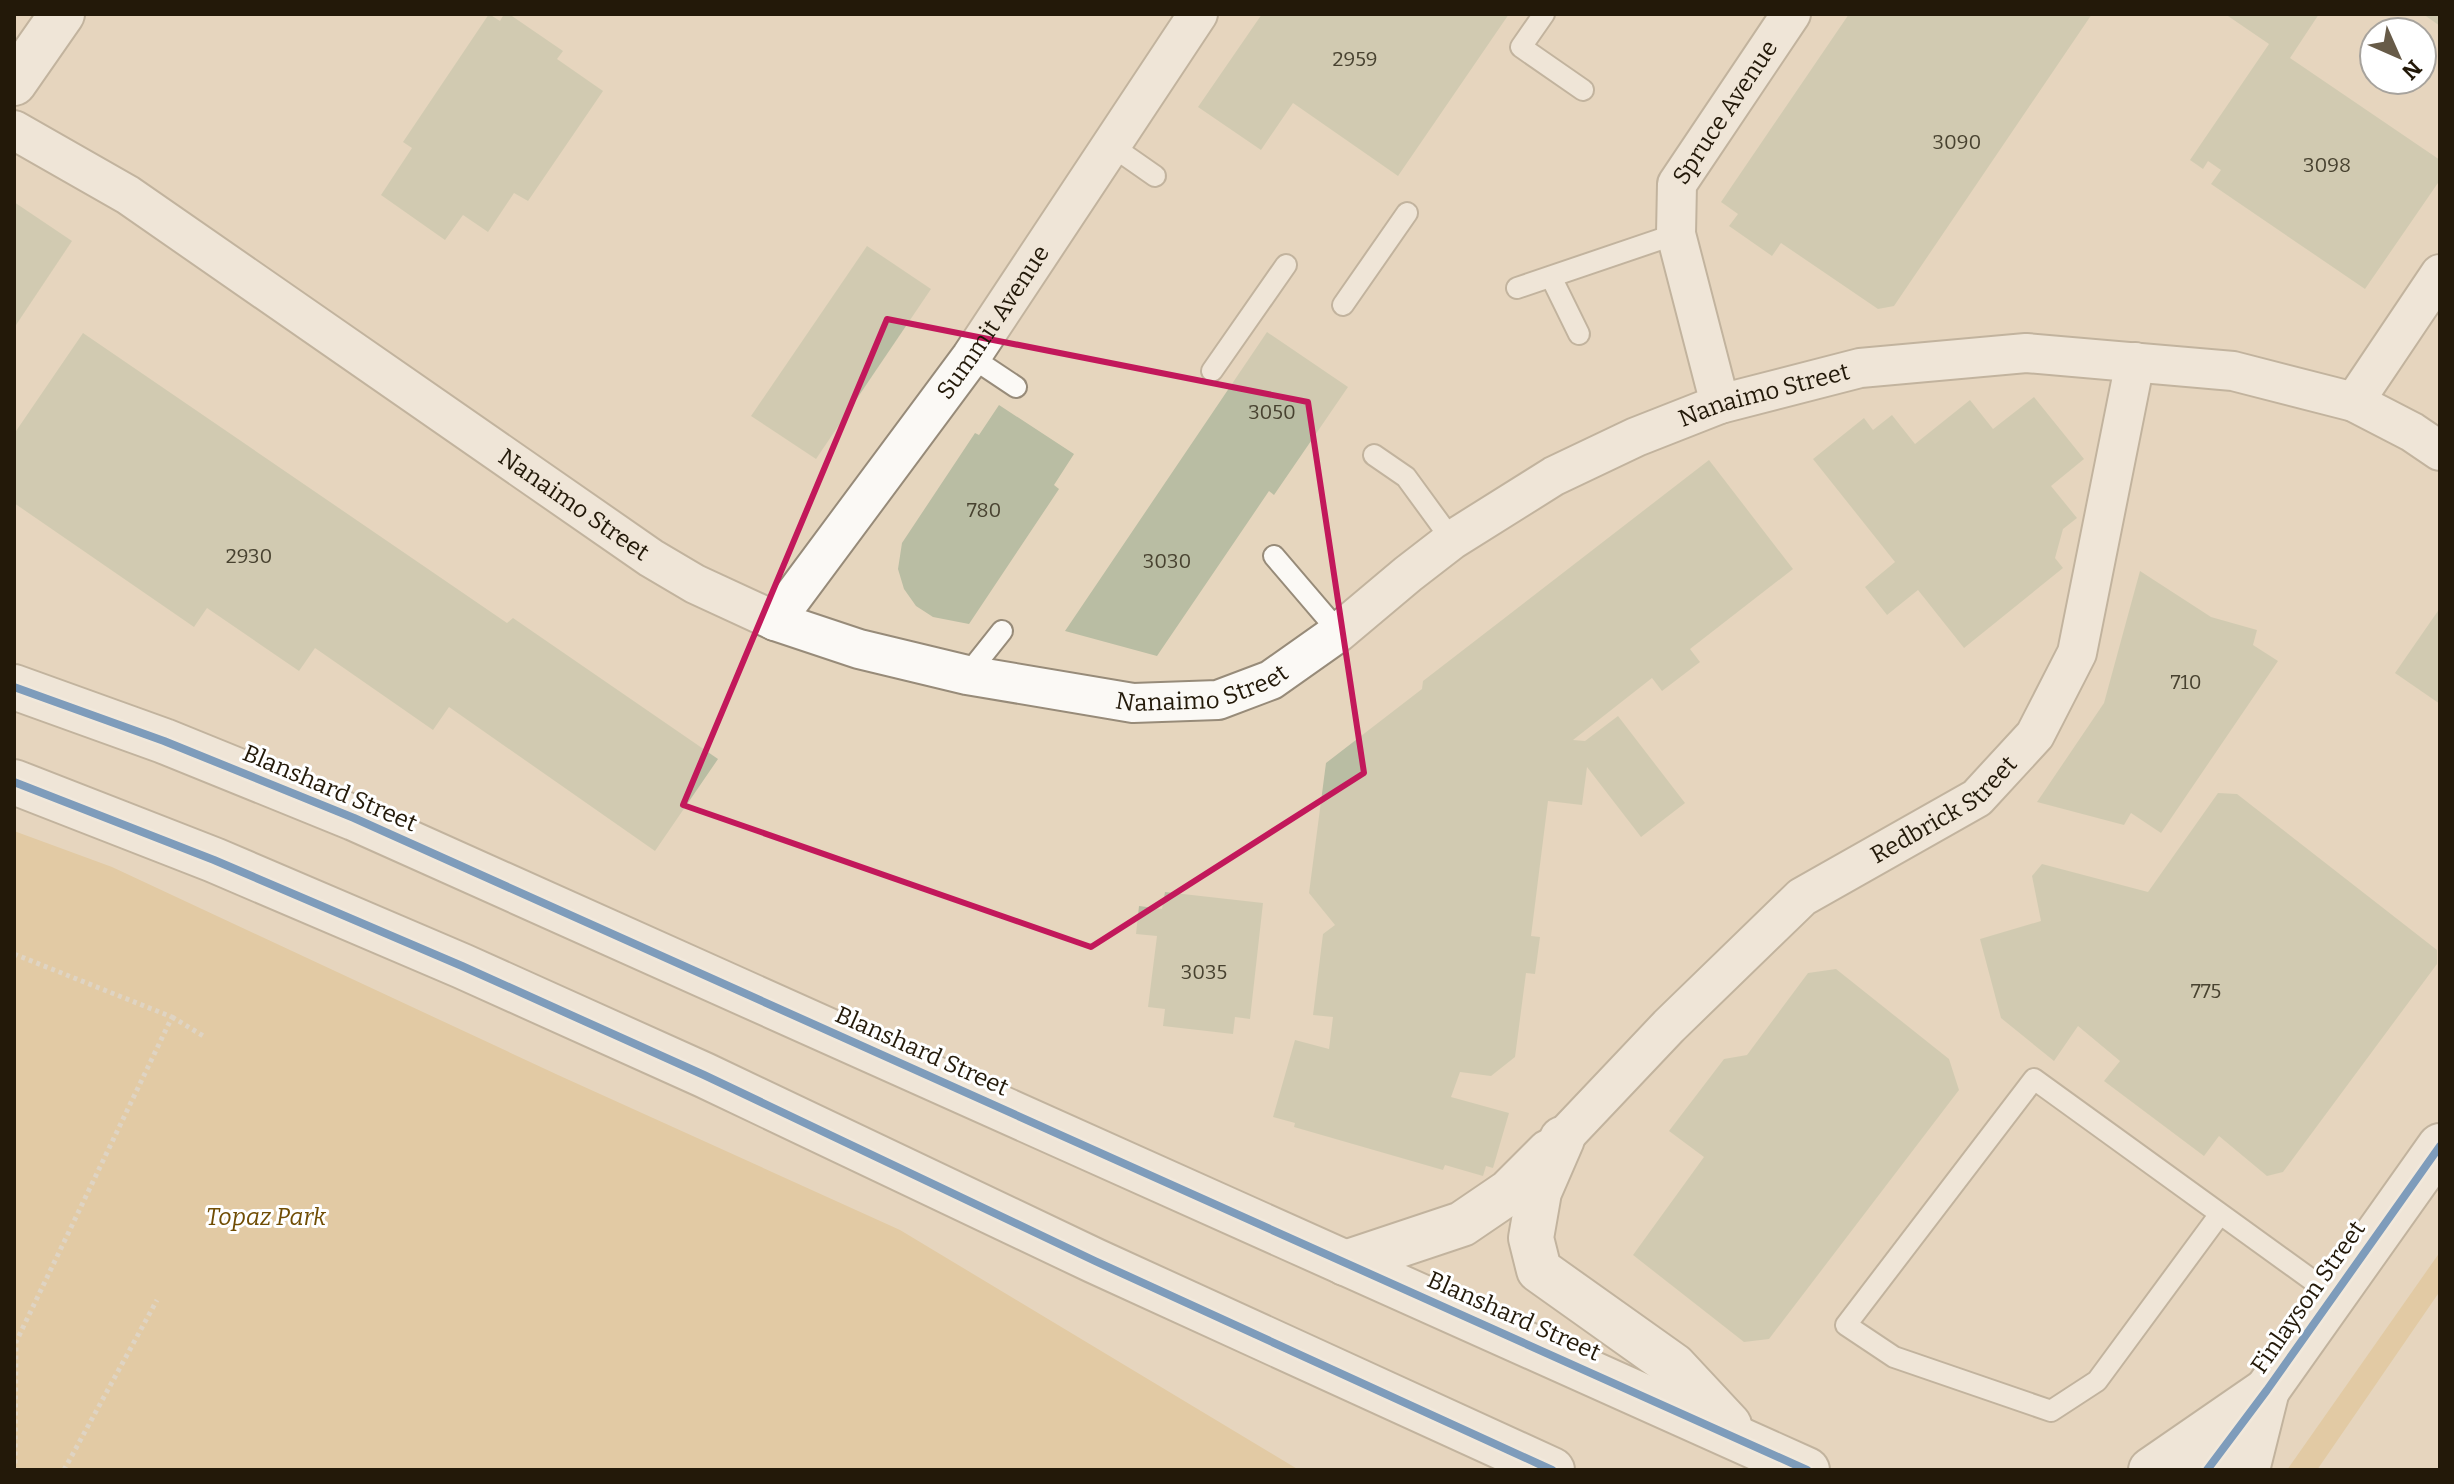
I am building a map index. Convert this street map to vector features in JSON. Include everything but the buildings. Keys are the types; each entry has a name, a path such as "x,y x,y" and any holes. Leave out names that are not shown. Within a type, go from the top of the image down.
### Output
{"main road":[{"path":"14,83 62,14"},
{"name":"Blanshard Street","path":"14,687 164,741 354,818 1807,1470"},
{"path":"14,782 214,860 462,966 704,1075 1095,1261 1552,1470"},
{"path":"1345,1263 1462,1224 1509,1192 1562,1139"},
{"path":"1562,1139 1539,1192 1531,1238 1539,1270 1674,1366 1745,1441"},
{"name":"Finlayson Street","path":"2207,1470 2440,1146"},
{"path":"2151,1470 2267,1390"},
{"path":"2247,1470 2267,1390"}],"street":[{"name":"Summit Avenue","path":"775,621 971,357 1198,14"},
{"name":"Spruce Avenue","path":"1720,404 1676,234 1677,184 1791,14"},
{"name":"Nanaimo Street","path":"14,130 128,195 651,558 695,584 775,621 859,649 967,675 1133,703 1218,700 1271,680 1339,632 1452,540 1554,476 1636,437 1720,404 1860,368 2026,353 2233,371 2354,402 2412,432 2440,451"},
{"path":"2354,402 2440,274"},
{"name":"Redbrick Street","path":"1562,1139 1669,1026 1802,897 1977,798 2035,735 2077,653 2135,362"}],"lane":[{"path":"1544,14 1521,47 1583,90"},
{"path":"1112,146 1155,176"},
{"path":"1343,305 1407,213"},
{"path":"1517,288 1676,234"},
{"path":"1212,371 1286,265"},
{"path":"1551,277 1579,334"},
{"path":"971,357 1016,387"},
{"path":"1374,455 1406,477 1452,540"},
{"path":"1274,556 1339,632"},
{"path":"967,675 1002,631"},
{"path":"2220,1214 2097,1381 2051,1411 1894,1357 1846,1325 2034,1079 2334,1296"}],"path":[{"path":"14,954 172,1017 205,1037"},
{"path":"15,1470 15,1341 172,1017"},
{"path":"64,1470 157,1300"}],"highlighted area":[{"path":"887,319 1308,402 1364,773 1091,947 683,805"}],"green space":[{"name":"Topaz Park","path":"14,831 112,867 900,1230 1299,1470 14,1470"},
{"path":"2440,1252 2440,1291 2317,1470 2287,1470"}],"cycle path":[{"path":"14,687 164,741 354,818 1807,1470"},
{"path":"14,782 214,860 462,966 704,1075 1095,1261 1552,1470"},
{"path":"2207,1470 2440,1146"}]}
